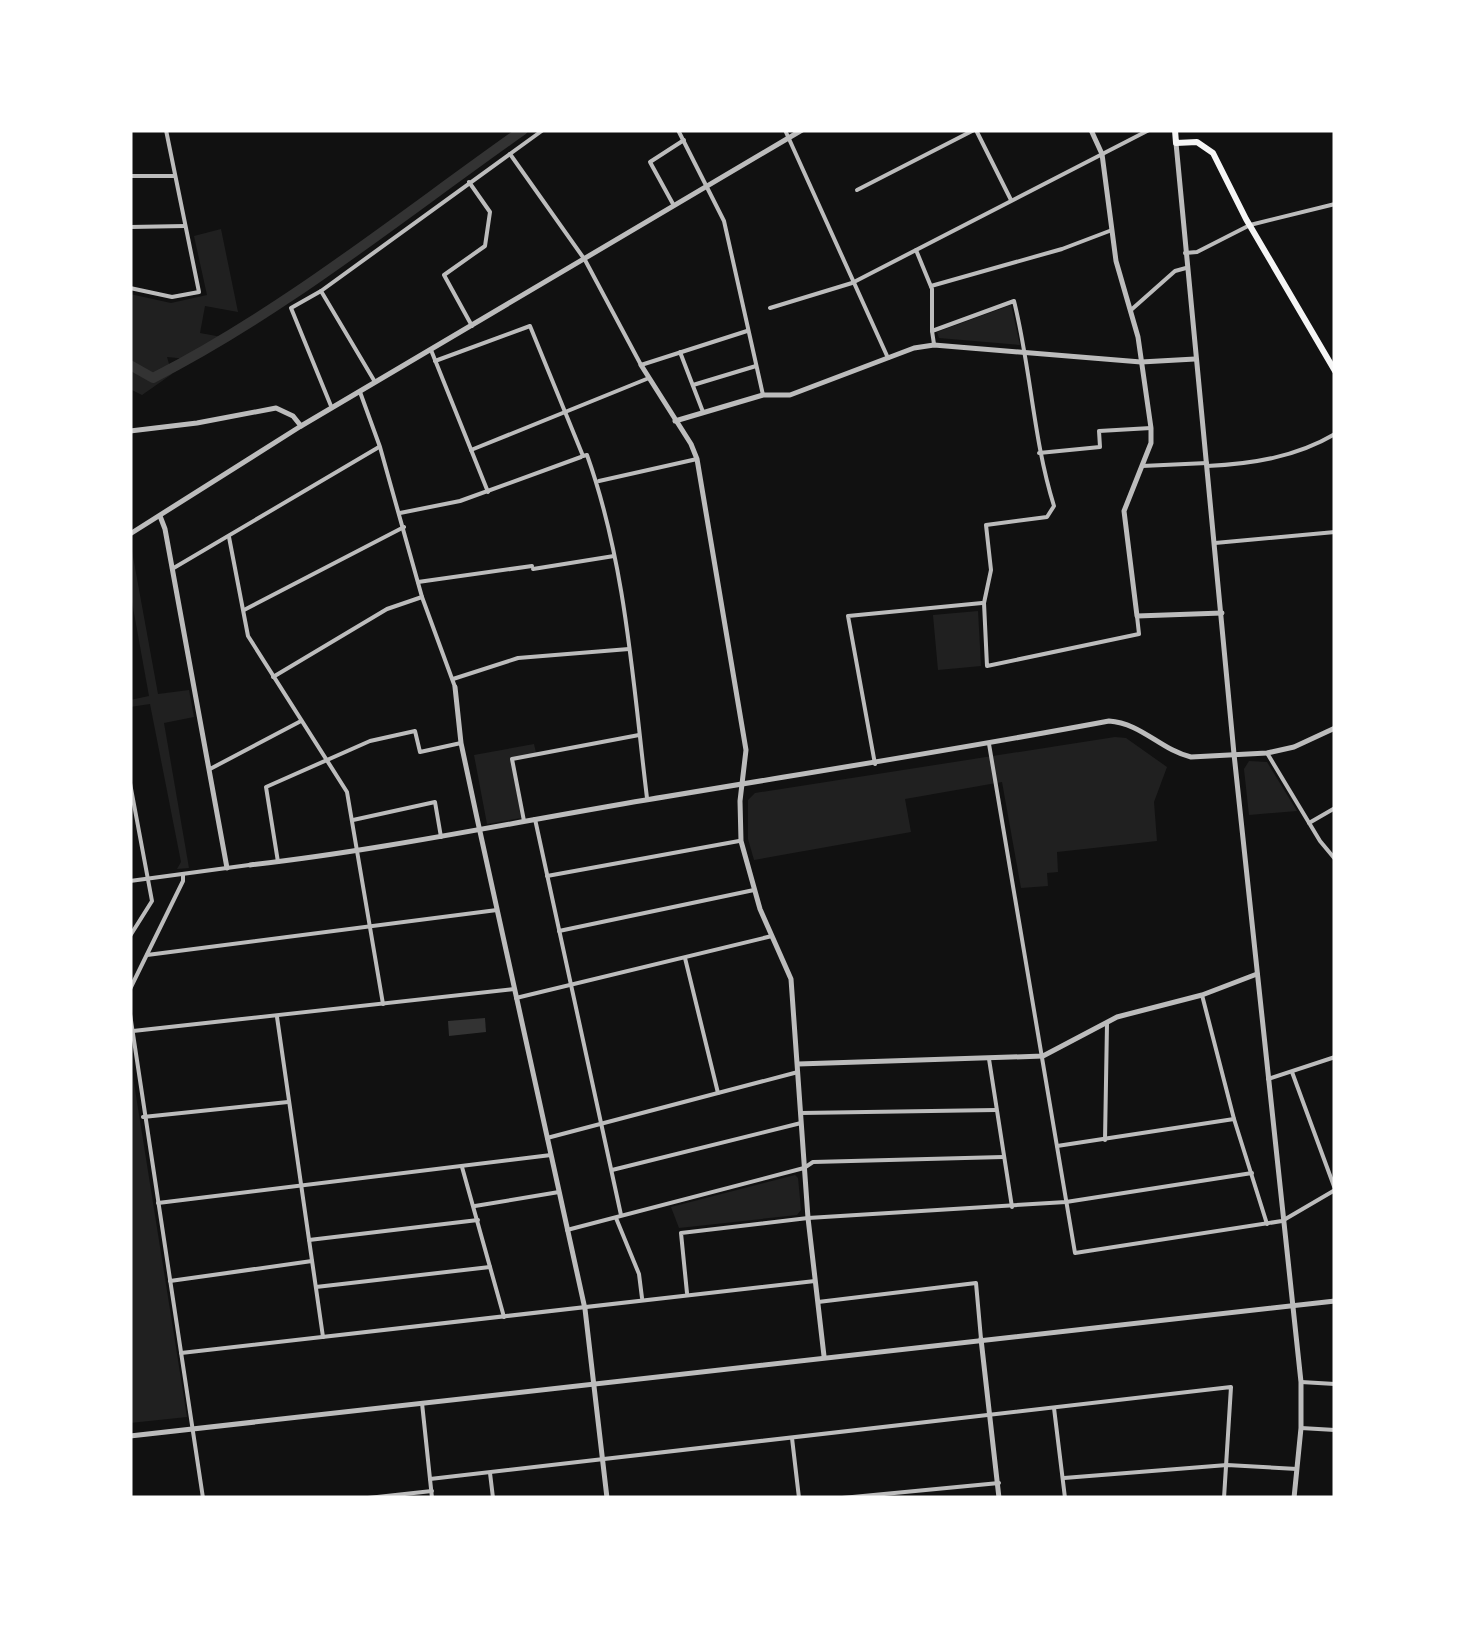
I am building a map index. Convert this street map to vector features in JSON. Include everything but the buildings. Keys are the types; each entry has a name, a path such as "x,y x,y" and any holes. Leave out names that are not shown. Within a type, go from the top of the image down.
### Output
{"main road":[{"path":"1175,130 1176,143 1197,142 1209,148 1335,371"}],"street":[{"path":"130,288 172,297 198,292 166,130"},
{"path":"332,408 291,308 321,291 544,130"},
{"path":"678,130 724,220 764,395"},
{"path":"130,534 300,426 585,260 787,134 802,130"},
{"path":"857,190 975,130 1011,200"},
{"path":"932,331 1014,301 1027,352 1039,453 1054,506 1047,516 986,525 992,570 984,603 987,666 1139,634 1124,510 1151,443 1151,428 1142,362 1117,268 1102,154 1091,130"},
{"path":"770,308 852,283 1149,130"},
{"path":"787,134 888,358"},
{"path":"673,204 650,162 684,140"},
{"path":"1176,143 1234,754 1301,1382 1294,1498"},
{"path":"510,154 585,260 696,459 744,734 741,840 754,890 791,979 808,1218 824,1356"},
{"path":"130,176 175,176"},
{"path":"470,182 490,212 484,246 444,275 472,326"},
{"path":"1185,252 1197,252 1250,225 1335,204"},
{"path":"130,227 185,226"},
{"path":"931,286 1062,249 1112,230"},
{"path":"916,250 931,286 934,345"},
{"path":"1130,310 1175,272 1187,268"},
{"path":"321,291 375,382"},
{"path":"436,361 530,326 583,456"},
{"path":"641,365 747,331"},
{"path":"675,421 764,395 790,395 914,348 934,345 1142,362 1196,359"},
{"path":"431,350 488,492"},
{"path":"680,352 703,412"},
{"path":"693,385 756,366"},
{"path":"471,450 649,378"},
{"path":"359,391 380,446 422,597 454,683 480,830 585,1310 607,1498"},
{"path":"130,431 276,408 294,416 300,426"},
{"path":"1039,453 1100,447 1099,431 1151,428"},
{"path":"1140,466 1271,459 1335,434"},
{"path":"172,569 380,446"},
{"path":"400,513 460,501 587,455 614,556 648,799"},
{"path":"596,482 696,459"},
{"path":"160,516 227,868"},
{"path":"244,610 404,528"},
{"path":"1215,544 1335,532"},
{"path":"229,537 248,636 343,782 353,820 383,1004"},
{"path":"418,582 614,556"},
{"path":"272,678 387,609 422,597"},
{"path":"874,764 848,616 984,603"},
{"path":"1138,616 1222,613"},
{"path":"454,683 518,658 629,649"},
{"path":"210,768 301,721"},
{"path":"130,880 357,851 1109,721 1134,726 1180,754 1267,753 1294,747 1335,728"},
{"path":"278,862 266,787 370,740 415,731 420,752 462,743"},
{"path":"524,822 512,759 639,734"},
{"path":"989,744 1075,1253 1282,1221 1335,1190 1292,1072"},
{"path":"1267,753 1334,856"},
{"path":"130,783 152,901 130,936"},
{"path":"353,820 435,802 441,837"},
{"path":"1309,822 1335,808"},
{"path":"535,820 619,1217 638,1274 642,1300"},
{"path":"547,876 741,840"},
{"path":"130,989 183,874"},
{"path":"559,931 754,890"},
{"path":"147,956 497,910"},
{"path":"516,998 772,936"},
{"path":"685,958 718,1093"},
{"path":"547,1138 798,1068 1043,1056 1107,1022 1202,996 1258,974"},
{"path":"133,1032 514,989"},
{"path":"1202,996 1267,1224"},
{"path":"130,1014 203,1498"},
{"path":"277,1017 323,1337"},
{"path":"1105,1140 1107,1022"},
{"path":"1268,1079 1335,1057"},
{"path":"990,1059 1012,1207"},
{"path":"143,1118 289,1102"},
{"path":"801,1113 996,1110"},
{"path":"1057,1146 1234,1118"},
{"path":"611,1170 801,1122"},
{"path":"157,1204 551,1155"},
{"path":"568,1230 804,1168 812,1162 1003,1157"},
{"path":"461,1166 504,1316"},
{"path":"687,1295 681,1233 808,1218 1066,1202 1252,1173"},
{"path":"474,1206 559,1192"},
{"path":"309,1240 478,1220"},
{"path":"170,1281 312,1260"},
{"path":"316,1286 490,1267"},
{"path":"181,1352 585,1310 815,1281"},
{"path":"818,1302 976,1284 999,1498"},
{"path":"130,1436 1335,1301"},
{"path":"1301,1382 1335,1384"},
{"path":"430,1479 1230,1387 1224,1498"},
{"path":"368,1498 432,1495 422,1403"},
{"path":"1054,1408 1065,1498"},
{"path":"1301,1428 1335,1430"},
{"path":"792,1438 799,1498"},
{"path":"1064,1478 1227,1465 1297,1469"},
{"path":"490,1472 494,1498"},
{"path":"842,1498 998,1482"}],"shaded area":[{"path":"221,229 238,312 205,306 200,333 222,337 188,359 167,357 172,374 142,395 130,389 130,294 171,303 207,295 194,236"},
{"path":"1011,305 1020,345 939,338 937,332"},
{"path":"130,540 158,694 189,690 194,717 164,723 189,868 177,869 181,862 150,704 130,707 130,700 149,696 130,591"},
{"path":"978,611 981,666 938,670 933,615"},
{"path":"1126,738 1167,767 1154,802 1157,841 1057,852 1058,872 1047,873 1048,886 1021,888 1002,782 905,799 911,832 754,860 748,839 748,800 755,793"},
{"path":"534,744 536,753 511,759 521,818 487,824 474,755"},
{"path":"1249,761 1267,762 1297,811 1249,815 1244,769"},
{"path":"485,1018 486,1032 449,1036 448,1021"},
{"path":"130,1058 187,1417 130,1423"},
{"path":"795,1175 801,1210 797,1215 679,1228 671,1207"}],"waterway":[{"path":"130,365 153,378 250,323 523,130"}]}
